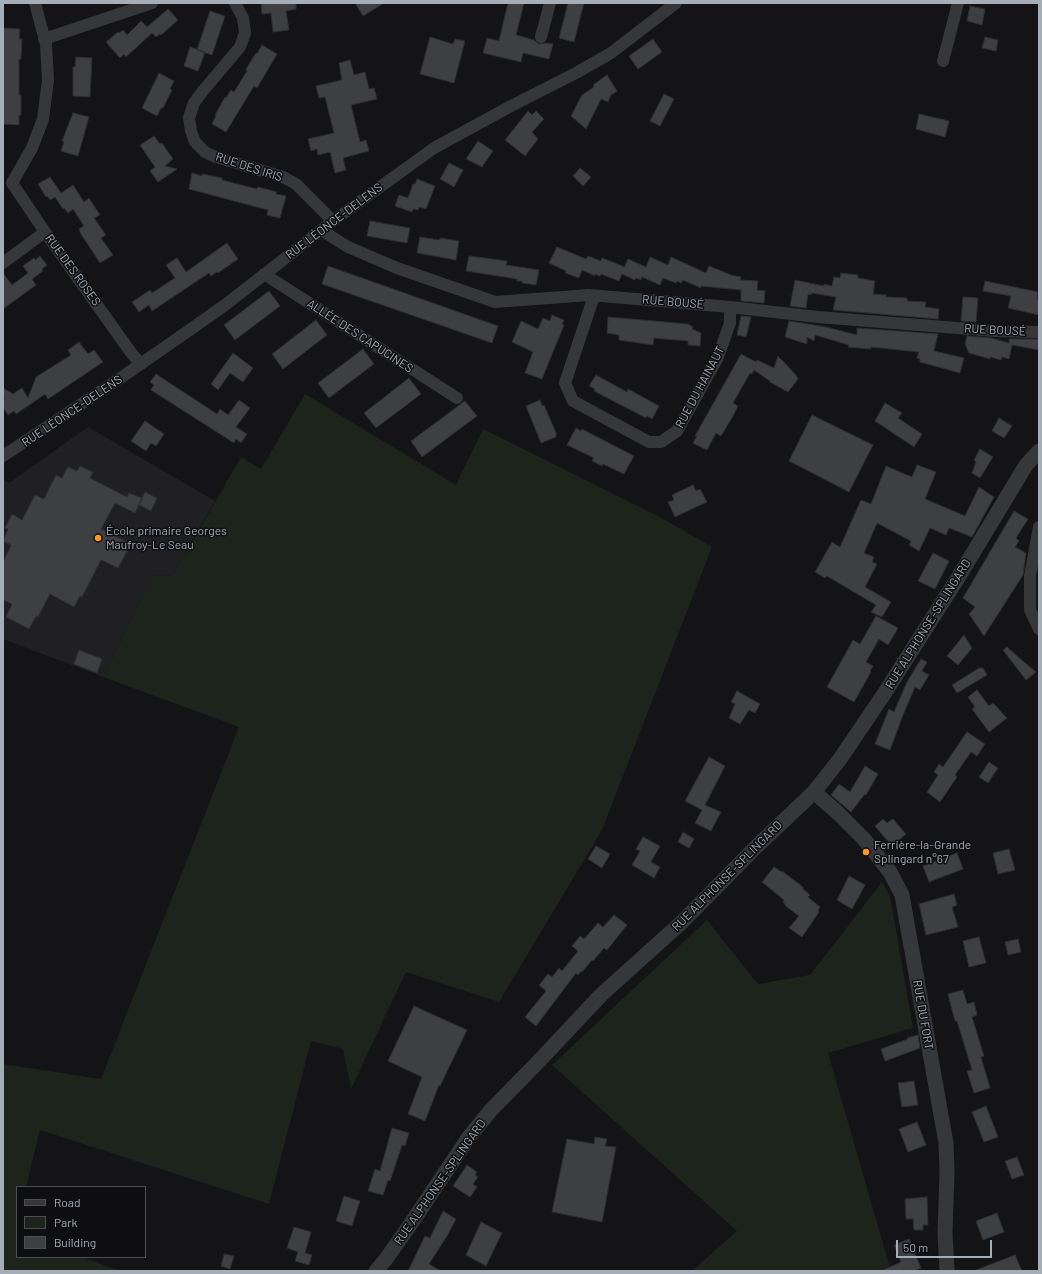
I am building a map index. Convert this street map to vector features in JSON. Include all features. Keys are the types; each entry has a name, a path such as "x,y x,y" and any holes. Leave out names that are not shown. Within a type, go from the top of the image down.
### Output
{"street":[{"path":"7,184 32,148 43,119 48,80 46,44 35,3"},
{"path":"44,39 152,3"},
{"name":"RUE DES IRIS","path":"235,3 243,18 245,33 240,47 194,103 189,118 195,142 205,152 213,156 283,177 296,184 333,221"},
{"path":"541,37 550,3"},
{"name":"RUE LÉONCE-DELENS","path":"3,456 141,364 225,304 333,221 434,148 611,53 676,3"},
{"path":"943,61 958,3"},
{"name":"RUE DES ROSES","path":"7,184 45,232 141,364"},
{"name":"RUE BOUSÉ","path":"321,230 348,247 397,268 495,302 594,296 730,307 818,317 995,331 1039,332"},
{"path":"3,263 45,232"},
{"name":"ALLÉE DES CAPUCINES","path":"264,274 457,398"},
{"name":"RUE DU HAINAUT","path":"594,296 565,383 573,401 649,442 661,442 677,431 718,357 730,323 730,307"},
{"name":"RUE ALPHONSE-SPLINGARD","path":"376,1271 410,1225 469,1137 491,1110 601,995 682,922 757,846 814,792 840,759 884,694 952,588 1026,465 1039,451"},
{"path":"1039,526 1030,576 1030,610 1039,629"},
{"name":"RUE DU FORT","path":"814,792 838,813 864,840 890,872 902,895 946,1143 947,1172 945,1232 947,1271"}],"shaded area":[{"name":"École primaire Georges Maufroy-Le Seau","path":"88,427 215,501 173,575 153,576 103,677 3,639 3,480 9,483"}],"green space":[{"path":"305,394 456,485 483,429 660,517 712,547 602,830 499,1002 406,972 351,1089 343,1049 311,1041 269,1204 40,1130 26,1186 16,1186 16,1258 85,1258 120,1271 3,1271 3,1064 101,1079 239,727 103,677 153,576 173,575 241,457 261,469"},
{"path":"882,882 890,896 913,1028 828,1053 891,1271 692,1271 737,1231 552,1065 707,920 758,984 810,975"}],"building":[{"path":"261,3 296,3 296,9 286,11 289,30 273,32 271,13 262,14"},
{"path":"355,3 384,3 363,16"},
{"path":"508,3 524,3 516,35 534,40 539,44 553,44 549,59 523,53 521,62 483,53 487,38 499,41"},
{"path":"568,3 584,3 574,42 559,38"},
{"path":"970,6 985,9 982,25 967,21"},
{"path":"168,9 178,20 161,35 160,34 156,37 152,33 126,57 124,54 120,58 106,42 118,32 119,33 123,30 127,35 141,21 147,27"},
{"path":"210,11 225,16 212,55 197,50"},
{"path":"3,28 20,29 19,39 22,39 21,59 19,59 19,95 21,95 21,115 19,115 19,125 3,124"},
{"path":"430,37 453,44 455,39 465,41 454,83 420,74"},
{"path":"985,37 998,40 996,51 982,48"},
{"path":"653,39 662,52 638,69 629,56"},
{"path":"262,45 277,54 257,88 254,86 226,132 212,124 216,116 215,115 225,97 226,98 231,90 234,92 247,71 246,69"},
{"path":"190,47 205,52 198,71 184,66"},
{"path":"76,57 92,58 90,97 73,96 73,67 75,67"},
{"path":"350,60 354,75 365,72 369,89 374,88 377,99 351,105 360,142 366,140 369,151 343,158 346,170 335,173 330,152 318,155 317,149 311,151 308,139 334,133 325,97 319,98 316,86 342,80 339,63"},
{"path":"159,73 174,81 170,89 172,90 157,116 142,108"},
{"path":"607,75 617,91 611,95 608,102 601,99 586,129 571,116 582,95 594,87 593,85"},
{"path":"664,94 674,99 660,126 650,121"},
{"path":"528,111 532,115 536,111 544,119 532,132 538,139 525,156 505,140"},
{"path":"73,113 89,117 78,156 61,151 64,142 62,141"},
{"path":"919,114 949,121 945,137 916,129"},
{"path":"154,136 160,144 162,143 173,159 165,166 177,169 158,182 150,171 155,167 140,145"},
{"path":"478,141 493,151 482,167 466,159"},
{"path":"449,163 463,170 454,187 440,179"},
{"path":"580,168 591,177 583,186 573,176"},
{"path":"192,173 202,176 202,174 222,178 222,180 257,189 258,187 286,196 280,218 267,215 268,210 189,189"},
{"path":"50,177 61,193 73,185 84,202 89,198 100,215 94,218 106,235 101,238 113,255 100,263 81,234 79,229 84,226 73,209 68,213 64,208 63,209 55,197 50,200 47,196 46,197 38,184"},
{"path":"417,179 435,186 426,209 419,207 418,210 413,209 412,212 395,206 399,195 408,198 413,184 415,184"},
{"path":"370,221 410,228 407,243 367,236"},
{"path":"420,237 459,241 456,260 417,253"},
{"path":"227,243 238,259 218,273 217,272 211,276 209,273 152,311 149,305 139,312 132,302 150,290 152,293 175,278 166,265 177,258 186,272"},
{"path":"557,247 586,259 588,256 601,261 602,258 625,267 628,259 646,267 650,257 668,265 671,257 706,273 709,266 731,275 741,277 740,280 758,281 757,290 765,291 764,303 741,301 741,290 701,286 701,288 683,280 681,283 677,281 676,283 663,278 660,285 642,277 641,280 636,278 635,280 622,274 619,281 601,274 600,276 595,274 595,276 582,270 579,278 565,273 566,271 549,263"},
{"path":"40,256 47,265 42,269 43,271 32,279 36,285 3,309 3,273 12,285 28,273 23,266 34,258 35,260"},
{"path":"469,256 507,261 506,265 539,270 536,285 522,283 522,281 517,281 517,279 466,271"},
{"path":"328,266 498,326 492,343 322,284"},
{"path":"841,273 858,275 858,278 875,281 873,294 886,295 886,297 907,298 907,301 926,302 925,307 939,309 938,319 833,310 836,297 812,293 811,295 808,294 806,308 790,306 795,280 824,286 824,284 832,286 834,277 840,278"},
{"path":"985,281 1038,292 1037,299 1039,299 1039,315 1008,308 1011,296 983,291"},
{"path":"269,291 280,306 235,340 224,325"},
{"path":"963,297 978,298 976,322 961,321"},
{"path":"552,315 564,320 562,324 564,325 542,379 525,373 533,352 512,342 521,321 538,329 543,318 550,321"},
{"path":"741,316 751,317 746,337 737,335"},
{"path":"608,317 688,324 693,327 692,329 701,333 700,346 688,345 688,341 654,338 653,345 619,340 619,335 607,333"},
{"path":"316,320 327,335 283,369 272,354"},
{"path":"789,321 826,327 857,335 857,328 938,334 934,351 964,358 960,373 920,362 920,359 917,358 919,352 871,347 871,349 848,347 849,345 815,335 814,341 807,337 807,344 785,337"},
{"path":"967,336 991,338 1009,343 1009,339 1039,339 1039,350 1012,345 1009,359 1002,357 1001,360 990,357 990,359 969,353 965,344"},
{"path":"79,342 88,354 94,350 103,362 48,399 45,394 16,414 14,411 8,415 3,407 3,388 13,394 22,388 28,398 36,377 71,355 68,350"},
{"path":"363,349 374,364 329,398 318,383"},
{"path":"233,353 253,368 243,382 230,373 218,390 211,384"},
{"path":"741,354 756,362 757,360 774,368 778,356 798,379 788,392 770,382 754,370 752,374 750,373 733,403 738,406 733,416 721,436 716,433 707,450 693,443 697,436 695,436"},
{"path":"156,374 217,414 220,409 228,415 239,400 250,408 236,427 247,434 241,443 236,439 234,443 151,390 154,385 150,382"},
{"path":"596,375 627,392 628,389 659,406 652,419 647,416 646,418 594,391 595,389 589,386"},
{"path":"409,378 421,394 376,428 364,413"},
{"path":"540,400 542,406 544,405 556,433 556,437 541,443 526,406"},
{"path":"465,401 477,416 422,457 411,441"},
{"path":"885,403 902,413 898,418 922,434 914,447 875,421"},
{"path":"812,415 873,445 849,492 789,461"},
{"path":"999,418 1012,426 1004,438 992,431"},
{"path":"145,421 164,434 156,446 151,443 146,451 131,441"},
{"path":"576,428 581,431 582,429 634,456 624,474 603,464 602,466 592,461 594,458 567,445"},
{"path":"980,449 993,457 980,478 972,473 976,462 974,460"},
{"path":"917,465 936,472 925,499 965,516 979,487 994,497 972,537 949,528 946,535 930,528 919,551 909,545 911,541 877,523 864,553 874,557 872,562 877,564 865,587 891,602 882,617 871,612 876,605 827,576 825,578 815,572 832,542 840,547 861,500 871,504 886,466 912,477"},
{"path":"80,466 93,472 90,478 127,497 129,493 142,498 135,513 115,503 101,529 131,544 118,568 101,560 82,597 80,596 74,607 50,594 38,617 36,616 29,629 6,617 12,604 3,600 3,562 11,545 3,541 8,529 5,528 12,514 22,520 35,495 44,499 56,475 62,478 68,467 77,471"},
{"path":"693,485 696,491 700,489 707,502 675,517 668,502 674,500 672,495"},
{"path":"145,492 157,498 151,511 139,505"},
{"path":"1014,511 1028,519 1016,538 1019,541 1015,547 1026,553 1023,575 984,636 969,614 975,607 963,598"},
{"path":"933,553 949,561 935,589 918,581"},
{"path":"876,616 898,628 888,645 879,639 866,662 873,666 870,671 871,672 854,702 827,687 853,640 860,644"},
{"path":"964,635 972,648 958,665 947,656"},
{"path":"1007,647 1036,672 1026,680 1003,650"},
{"path":"79,650 102,659 97,673 74,664"},
{"path":"921,659 927,662 922,671 929,675 920,690 915,687 890,750 875,744 889,709 894,712 907,682"},
{"path":"979,668 983,668 987,675 957,693 952,685"},
{"path":"977,690 989,706 993,703 1007,718 989,732 972,709 975,707 968,697"},
{"path":"737,691 760,704 755,713 749,710 740,724 729,718 735,704 731,702"},
{"path":"967,732 985,744 977,756 971,752 955,775 957,777 940,802 927,792 938,775 934,772 939,764 943,767"},
{"path":"709,757 725,766 705,805 721,812 711,831 695,823 702,810 685,801"},
{"path":"989,762 998,768 988,783 979,777"},
{"path":"865,766 878,774 866,795 865,794 851,812 831,795 839,784 850,792"},
{"path":"883,819 887,823 893,819 906,834 892,846 875,826"},
{"path":"683,832 694,839 689,848 678,842"},
{"path":"643,837 660,846 651,862 660,867 654,878 632,865 640,851 636,849"},
{"path":"596,846 610,854 602,868 588,859"},
{"path":"1009,849 1015,870 998,874 993,853"},
{"path":"957,853 963,869 929,882 923,866"},
{"path":"774,867 782,871 803,887 803,889 810,895 808,897 820,907 819,912 802,937 789,928 799,916 787,907 783,902 784,900 762,882"},
{"path":"849,876 865,885 852,909 837,900"},
{"path":"954,894 957,905 952,907 958,927 926,935 919,904"},
{"path":"614,915 627,925 607,950 604,948 582,972 581,971 578,975 576,973 536,1026 525,1017 546,991 539,985 548,974 552,977 559,968 562,971 578,951 572,946 580,936 584,939 598,923 603,927"},
{"path":"979,937 986,963 969,967 963,941"},
{"path":"1018,939 1021,952 1008,955 1005,942"},
{"path":"963,990 967,1004 974,1002 977,1015 972,1017 984,1056 981,1057 990,1088 974,1093 967,1071 972,1070 957,1021 955,1021 948,994"},
{"path":"414,1006 467,1030 440,1086 439,1085 425,1121 408,1114 422,1077 388,1061"},
{"path":"918,1035 920,1048 885,1061 881,1049"},
{"path":"914,1081 918,1105 902,1107 898,1083"},
{"path":"986,1106 998,1137 984,1142 972,1112"},
{"path":"917,1122 926,1145 908,1152 899,1129"},
{"path":"392,1128 409,1133 405,1146 402,1145 390,1181 388,1180 383,1195 368,1191 375,1169 380,1171"},
{"path":"595,1137 607,1139 605,1146 616,1147 602,1222 552,1212 567,1139 594,1144"},
{"path":"1017,1157 1024,1175 1012,1179 1005,1161"},
{"path":"467,1165 477,1172 475,1175 478,1177 473,1184 477,1187 470,1197 453,1186"},
{"path":"344,1196 360,1201 352,1226 336,1221"},
{"path":"927,1197 928,1225 923,1225 923,1230 914,1230 913,1219 906,1219 905,1199"},
{"path":"443,1211 456,1219 429,1264 441,1271 408,1271 425,1236 430,1238"},
{"path":"997,1213 1004,1232 983,1240 976,1221"},
{"path":"481,1222 502,1233 486,1266 466,1255"},
{"path":"294,1227 311,1232 305,1253 312,1255 309,1265 295,1261 298,1252 287,1248"},
{"path":"909,1239 921,1268 914,1271 881,1271 901,1262 894,1245"},
{"path":"224,1254 234,1256 230,1269 221,1266"},
{"path":"1015,1255 1022,1271 976,1271 976,1270"}],"place":[{"name":"École primaire Georges Maufroy-Le Seau","path":"98,538"},
{"name":"Ferrière-la-Grande Splingard n°67","path":"866,852"}]}
